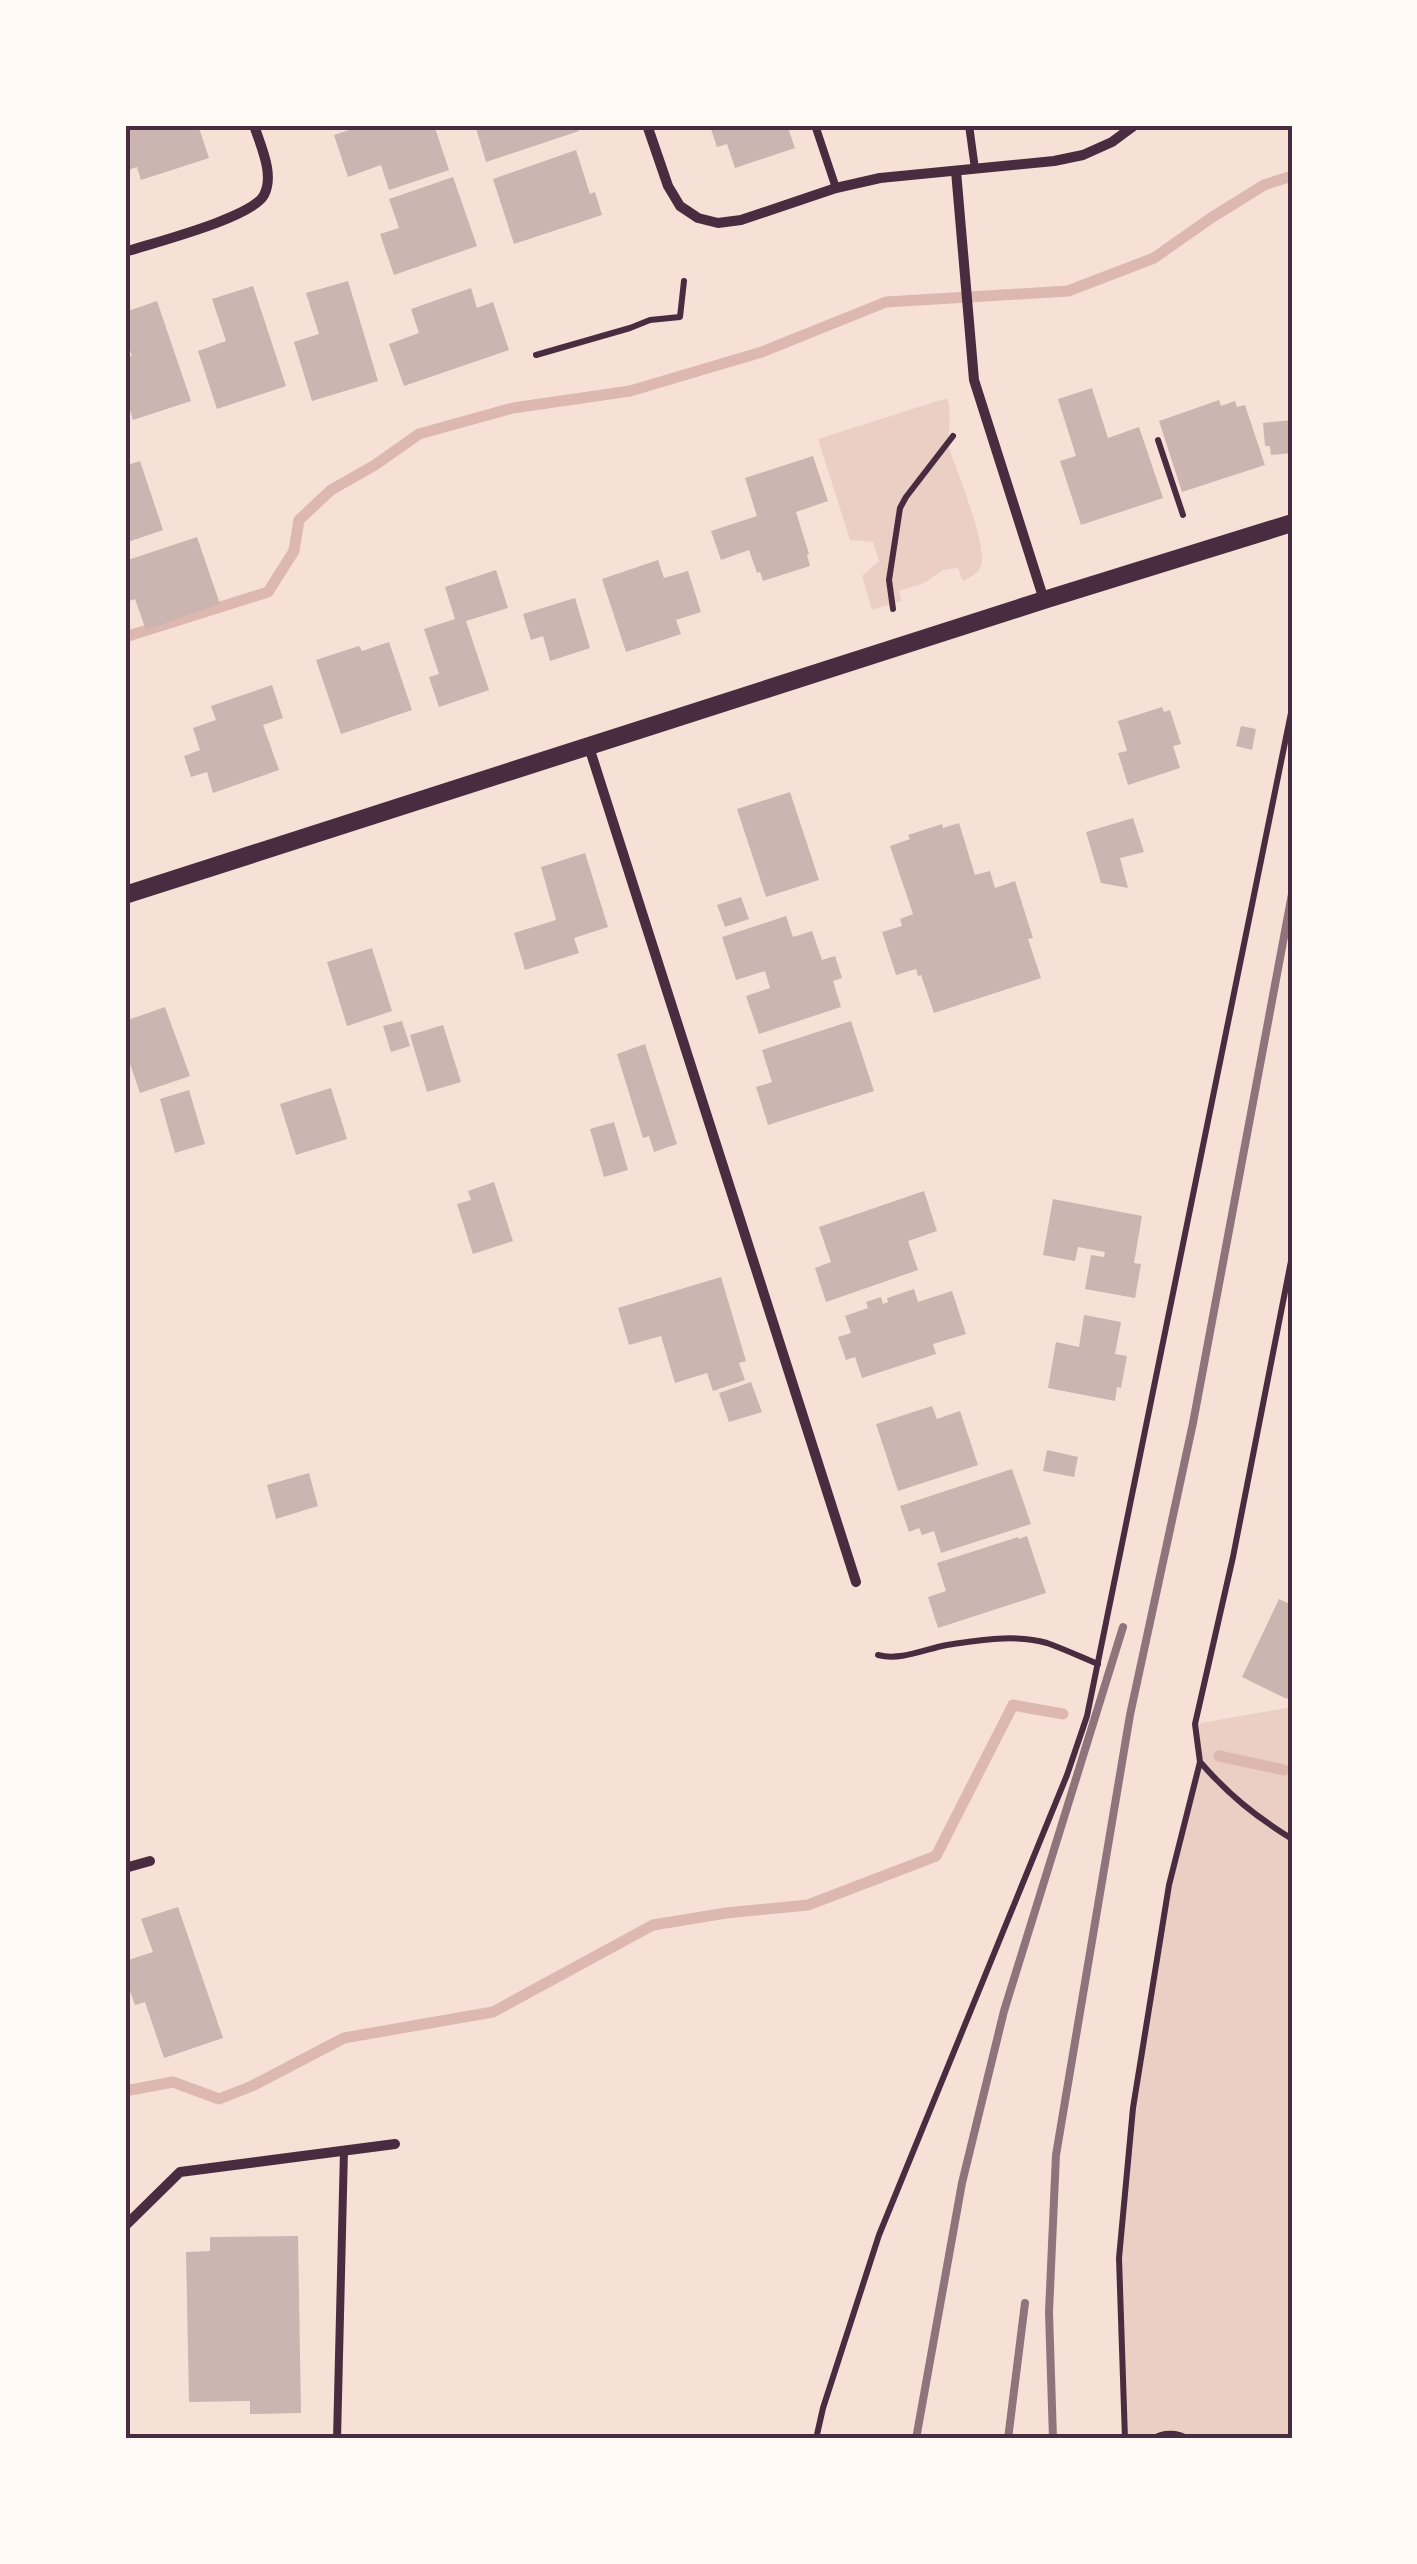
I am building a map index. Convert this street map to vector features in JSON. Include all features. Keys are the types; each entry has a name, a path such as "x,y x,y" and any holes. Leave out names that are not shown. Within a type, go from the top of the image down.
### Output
{"street":[{"path":"125,252 252,208 264,195 268,177 254,125"},
{"path":"648,125 668,186 680,206 698,218 718,223 741,220 836,188 880,178 1054,161 1112,142 1134,125"},
{"path":"956,171 971,356 980,404 1044,600"},
{"path":"125,895 1292,524"},
{"path":"588,747 856,1582"},
{"path":"125,1868 150,1860"},
{"path":"125,2226 180,2172 394,2144"}],"lane":[{"path":"815,125 836,188"},
{"path":"969,125 975,169"},
{"path":"337,2439 344,2150"}],"path":[{"path":"536,355 650,320 680,317 684,282"},
{"path":"894,609 890,580 900,508 953,436"},
{"path":"1158,440 1183,515"},
{"path":"816,2439 880,2235 1067,1775 1087,1716 1292,708"},
{"path":"1125,2439 1119,2258 1132,2108 1169,1885 1200,1762 1194,1724 1234,1557 1292,1256"},
{"path":"878,1655 905,1656 942,1646 1020,1638 1046,1643 1098,1664"},
{"path":"1200,1762 1226,1792 1292,1839"},
{"path":"1152,2439 1169,2433 1188,2439"}],"shaded area":[{"path":"947,398 949,448 976,526 981,566 963,581 958,568 943,570 924,583 899,591 902,601 872,610 862,576 879,561 873,542 850,540 818,439"},
{"path":"1292,1707 1292,2439 1125,2439 1119,2258 1133,2108 1169,1885 1200,1762 1195,1724"}],"building":[{"path":"125,125 198,125 209,158 141,180 137,167 125,171"},
{"path":"364,125 434,125 449,170 389,190 381,165 348,177 334,135"},
{"path":"475,125 577,125 579,131 486,162"},
{"path":"721,125 787,125 795,148 735,168 727,144 717,147 711,129"},
{"path":"576,150 590,194 595,192 602,215 514,244 493,179"},
{"path":"453,177 477,246 394,275 380,234 399,228 389,199"},
{"path":"348,281 378,381 312,401 294,342 319,334 306,293"},
{"path":"253,286 286,386 217,409 198,351 226,341 212,299"},
{"path":"471,288 477,308 493,302 509,350 404,386 389,344 419,333 411,309"},
{"path":"157,301 191,401 133,420 125,403 125,358 132,356 125,335 125,312"},
{"path":"1092,388 1108,438 1139,427 1163,498 1081,525 1060,461 1076,456 1058,399"},
{"path":"1219,400 1221,406 1235,401 1237,407 1245,405 1265,465 1182,492 1159,421"},
{"path":"1292,420 1292,453 1271,455 1270,446 1265,446 1263,423"},
{"path":"813,456 828,501 796,512 810,566 763,581 749,550 721,560 711,531 757,516 745,478"},
{"path":"140,461 163,530 125,543 125,466"},
{"path":"197,537 220,604 146,630 135,599 125,602 125,561"},
{"path":"658,560 664,578 688,571 701,612 676,620 681,634 626,652 602,579"},
{"path":"496,570 508,608 466,621 489,690 439,707 429,677 439,674 424,629 455,619 445,587"},
{"path":"575,598 590,648 550,661 543,636 531,640 523,614"},
{"path":"389,642 412,710 341,734 316,660 359,646 362,651"},
{"path":"272,685 283,718 263,725 279,770 213,793 207,772 191,777 184,756 200,750 193,728 216,720 211,706"},
{"path":"1162,707 1164,712 1170,710 1181,744 1173,746 1180,768 1128,785 1118,753 1127,751 1118,721"},
{"path":"1241,726 1256,729 1252,750 1236,746"},
{"path":"790,792 819,880 766,897 737,809"},
{"path":"1133,818 1144,852 1120,858 1128,888 1101,883 1086,832"},
{"path":"959,823 975,875 990,871 995,888 1015,881 1041,978 934,1013 916,969 896,975 882,932 902,926 900,919 913,914 890,846 910,839 908,835"},
{"path":"585,853 608,927 574,938 579,953 525,970 514,933 556,920 541,867"},
{"path":"741,897 749,919 725,927 717,905"},
{"path":"786,916 793,937 812,931 822,960 835,956 842,978 833,981 841,1007 759,1034 746,996 770,988 765,971 736,980 722,937"},
{"path":"372,948 392,1011 347,1026 327,962"},
{"path":"165,1007 190,1076 140,1093 125,1049 125,1021"},
{"path":"402,1021 410,1046 391,1052 383,1026"},
{"path":"851,1021 874,1091 768,1125 756,1087 772,1082 762,1050"},
{"path":"443,1025 461,1082 427,1092 410,1035"},
{"path":"645,1044 677,1144 654,1152 649,1136 643,1138 617,1054"},
{"path":"331,1088 347,1139 296,1155 280,1104"},
{"path":"189,1090 205,1144 175,1153 160,1099"},
{"path":"614,1122 628,1170 604,1177 590,1129"},
{"path":"494,1182 513,1241 473,1254 457,1204 471,1200 468,1191"},
{"path":"924,1191 937,1231 908,1241 918,1270 826,1302 815,1268 831,1262 819,1227"},
{"path":"1053,1199 1142,1216 1134,1263 1141,1264 1135,1298 1085,1289 1091,1255 1104,1257 1105,1252 1078,1247 1075,1261 1043,1255"},
{"path":"721,1277 746,1361 739,1363 745,1380 713,1391 707,1373 675,1383 661,1336 629,1345 618,1308"},
{"path":"914,1289 918,1302 952,1291 966,1334 933,1344 936,1354 862,1378 855,1357 846,1360 838,1337 851,1333 845,1316 868,1308 866,1302 881,1297 883,1304 888,1302 887,1298"},
{"path":"1084,1315 1121,1322 1115,1354 1127,1356 1115,1401 1048,1388 1056,1342 1079,1347"},
{"path":"751,1382 762,1412 729,1422 719,1393"},
{"path":"932,1406 937,1419 960,1411 978,1465 898,1491 876,1424"},
{"path":"1047,1450 1078,1457 1074,1477 1043,1471"},
{"path":"1012,1469 1031,1524 941,1553 934,1531 922,1535 919,1528 909,1532 900,1506"},
{"path":"309,1473 318,1506 276,1519 267,1485"},
{"path":"1027,1536 1046,1593 938,1628 928,1597 946,1591 937,1563"},
{"path":"1279,1599 1292,1605 1292,1688 1287,1699 1242,1677"},
{"path":"178,1907 223,2038 164,2058 145,2002 135,2005 125,1977 125,1961 153,1952 141,1919"},
{"path":"298,2236 301,2413 250,2414 250,2401 189,2402 186,2252 210,2251 210,2237"}],"waterway":[{"path":"125,637 268,592 294,551 299,520 331,490 419,434 513,408 630,391 762,352 886,302 1068,291 1154,258 1264,185 1292,176"},
{"path":"125,2091 173,2082 219,2099 344,2038 493,2012 653,1925 808,1905 936,1856 1013,1705 1063,1714"},
{"path":"1219,1756 1284,1770"}],"railway":[{"path":"1053,2439 1049,2312 1056,2155 1130,1715 1193,1423 1292,894"},
{"path":"916,2439 962,2183 1004,2011 1123,1627"},
{"path":"1008,2439 1025,2303"}]}
